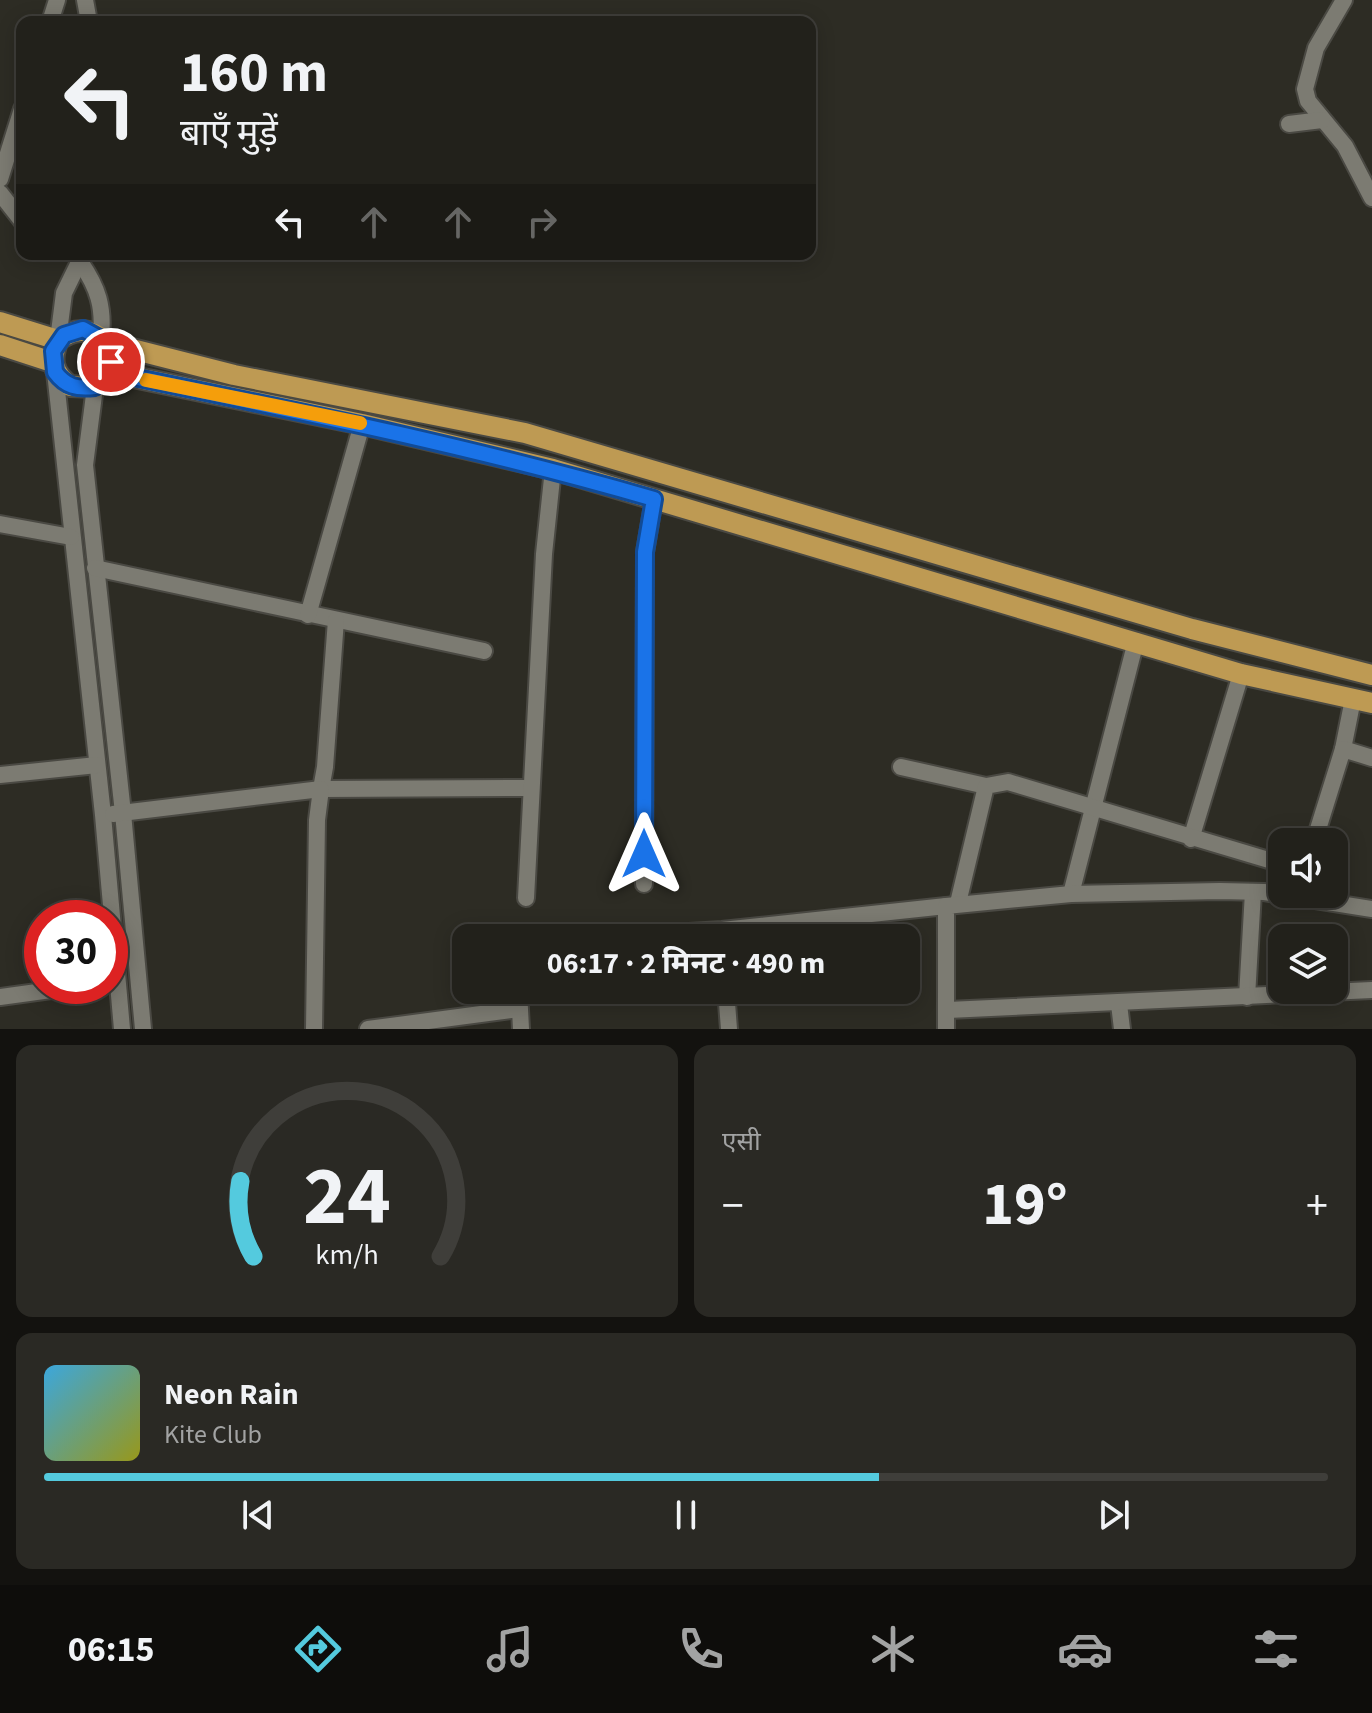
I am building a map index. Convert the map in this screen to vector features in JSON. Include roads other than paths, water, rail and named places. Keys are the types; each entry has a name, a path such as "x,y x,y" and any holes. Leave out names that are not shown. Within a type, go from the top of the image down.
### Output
{"main road":[{"path":"0,322 58,340 83,329 105,340 234,375 525,433 1192,629 1372,675"},
{"path":"54,367 58,340"},
{"path":"102,379 105,340"},
{"path":"0,345 54,367 70,386 102,379 362,424 553,469 1241,674 1363,701"}],"street":[{"path":"1344,0 1316,48 1307,74 1308,101 1345,146 1372,198"},
{"path":"1289,124 1322,120"},
{"path":"0,179 16,128"},
{"path":"0,193 16,213"},
{"path":"58,340 64,293 81,260"},
{"path":"83,260 95,283 104,312 105,340"},
{"path":"54,367 103,815 109,900"},
{"path":"102,379 85,465 143,1029"},
{"path":"308,615 362,424"},
{"path":"526,898 544,554 553,469"},
{"path":"644,884 645,552 654,499"},
{"path":"0,524 71,537"},
{"path":"95,568 484,651"},
{"path":"314,1029 317,820 325,767 336,620"},
{"path":"1071,894 1136,641"},
{"path":"1191,839 1241,674"},
{"path":"1318,828 1343,749 1363,701"},
{"path":"1343,749 1372,758"},
{"path":"0,775 97,765"},
{"path":"901,767 986,786 1008,782 1268,860"},
{"path":"946,1029 952,905 986,786"},
{"path":"103,815 321,789 530,788"},
{"path":"801,924 1071,894 1253,892 1372,909"},
{"path":"1247,997 1253,892"},
{"path":"948,1010 1372,990"},
{"path":"0,997 24,994"},
{"path":"118,1004 122,1029"},
{"path":"519,1004 521,1029"},
{"path":"727,1004 729,1029"},
{"path":"1119,1004 1122,1029"},
{"path":"368,1029 519,1009"}]}
